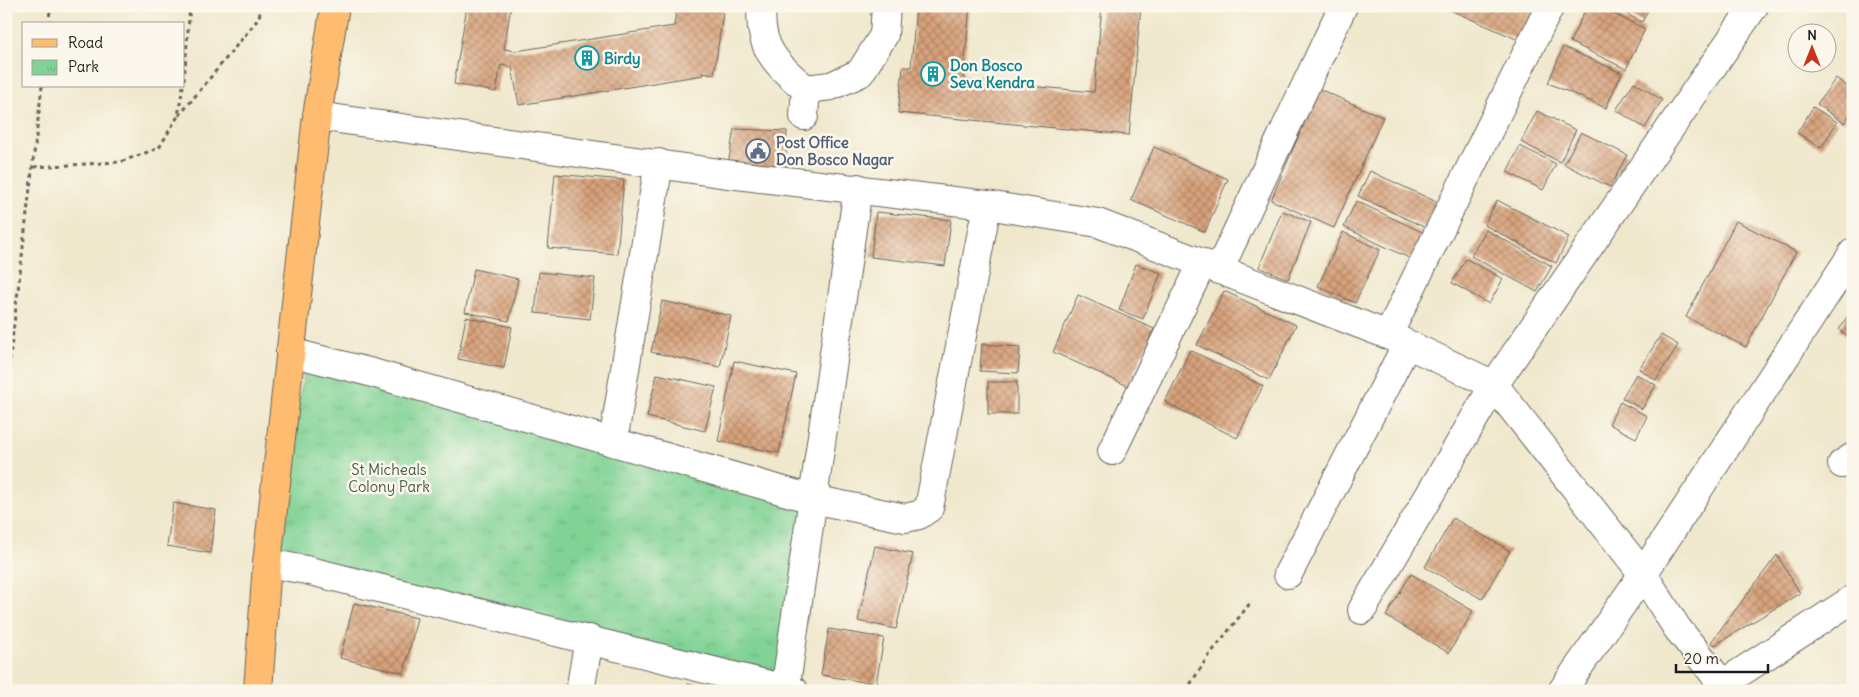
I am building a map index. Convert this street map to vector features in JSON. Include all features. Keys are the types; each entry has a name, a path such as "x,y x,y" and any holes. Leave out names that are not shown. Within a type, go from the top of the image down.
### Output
{"main road":[{"path":"258,691 267,563 316,116 335,6"}],"street":[{"path":"762,6 766,49 783,71 806,89 831,86 860,72 884,35 886,6"},
{"path":"1112,452 1210,267 1343,6"},
{"path":"1288,574 1550,6"},
{"path":"1362,610 1494,385 1754,6"},
{"path":"804,116 806,89"},
{"path":"316,116 737,175 858,188 987,205 1098,223 1397,340 1494,385 1643,574 1677,628 1726,687 1853,599"},
{"path":"613,442 659,163"},
{"path":"267,563 306,570 788,690 812,499 858,188"},
{"path":"290,352 812,499 905,518 919,515 929,508 987,205"},
{"path":"1562,691 1643,574 1853,254"},
{"path":"580,691 589,639"}],"path":[{"path":"49,22 50,6"},
{"path":"185,68 190,6"},
{"path":"34,167 120,162 159,148 178,116 259,18 261,6"},
{"path":"6,392 42,88"},
{"path":"178,116 183,88"},
{"path":"1186,691 1207,658 1252,602"}],"green space":[{"name":"St Micheals Colony Park","path":"309,350 824,497 797,686 278,558 285,469"}],"building":[{"name":"Birdy","path":"467,6 511,6 504,49 516,51 674,26 677,6 724,6 714,74 702,72 703,75 519,105 512,67 501,65 496,92 454,84"},
{"name":"Don Bosco Seva Kendra","path":"916,6 970,6 963,80 1094,92 1102,6 1141,6 1129,135 898,113 903,67 911,67"},
{"path":"1449,6 1537,6 1521,41 1448,9"},
{"path":"1587,6 1598,6 1645,29 1626,69 1570,42"},
{"path":"1611,6 1650,6 1642,22"},
{"path":"1563,47 1622,73 1606,108 1548,83"},
{"path":"1836,78 1853,91 1853,110 1844,123 1817,104"},
{"path":"1634,82 1662,100 1645,128 1616,110"},
{"path":"1319,89 1383,117 1334,228 1271,200"},
{"path":"1813,107 1837,122 1821,148 1797,133"},
{"path":"1537,111 1576,130 1560,162 1521,142"},
{"name":"Post Office Don Bosco Nagar","path":"734,129 787,131 785,179 727,171"},
{"path":"1581,132 1627,155 1610,187 1564,164"},
{"path":"1520,146 1556,164 1543,190 1507,172"},
{"path":"1154,147 1228,179 1205,232 1131,200"},
{"path":"1370,171 1441,204 1428,229 1358,196"},
{"path":"555,174 624,180 617,254 548,248"},
{"path":"1497,200 1569,237 1556,263 1484,225"},
{"path":"1356,201 1424,233 1411,259 1344,227"},
{"path":"1282,211 1311,222 1288,279 1259,267"},
{"path":"876,212 951,220 945,266 871,257"},
{"path":"1736,221 1796,252 1746,347 1686,317"},
{"path":"1486,230 1552,266 1537,292 1471,256"},
{"path":"1343,232 1380,250 1355,303 1318,286"},
{"path":"1466,259 1503,279 1489,304 1452,283"},
{"path":"1136,264 1161,273 1143,319 1119,310"},
{"path":"474,269 518,279 509,321 465,312"},
{"path":"539,272 595,278 590,319 535,313"},
{"path":"1224,291 1296,325 1269,380 1197,345"},
{"path":"1078,295 1154,329 1128,386 1053,352"},
{"path":"662,301 731,316 720,367 651,352"},
{"path":"1853,307 1853,339 1839,330"},
{"path":"466,317 512,327 504,368 458,359"},
{"path":"1661,335 1678,345 1656,380 1639,369"},
{"path":"982,344 1020,347 1018,373 980,371"},
{"path":"1190,350 1263,386 1237,438 1165,402"},
{"path":"734,361 796,374 779,453 718,441"},
{"path":"657,374 716,387 705,431 647,417"},
{"path":"1636,374 1656,385 1642,409 1622,398"},
{"path":"988,382 1017,382 1017,414 988,414"},
{"path":"1620,402 1647,416 1636,438 1609,424"},
{"path":"173,503 216,510 210,553 167,546"},
{"path":"1453,518 1510,551 1482,599 1425,567"},
{"path":"875,546 913,554 896,629 858,621"},
{"path":"1777,555 1800,593 1715,645 1711,642"},
{"path":"1411,574 1473,611 1449,653 1386,616"},
{"path":"354,603 417,618 404,673 340,658"},
{"path":"829,629 884,638 876,684 821,675"},
{"path":"688,684 712,690 712,691 686,691"}],"place":[{"name":"Birdy","path":"587,58"},
{"name":"Don Bosco Seva Kendra","path":"933,74"},
{"name":"Post Office Don Bosco Nagar","path":"758,151"}]}
